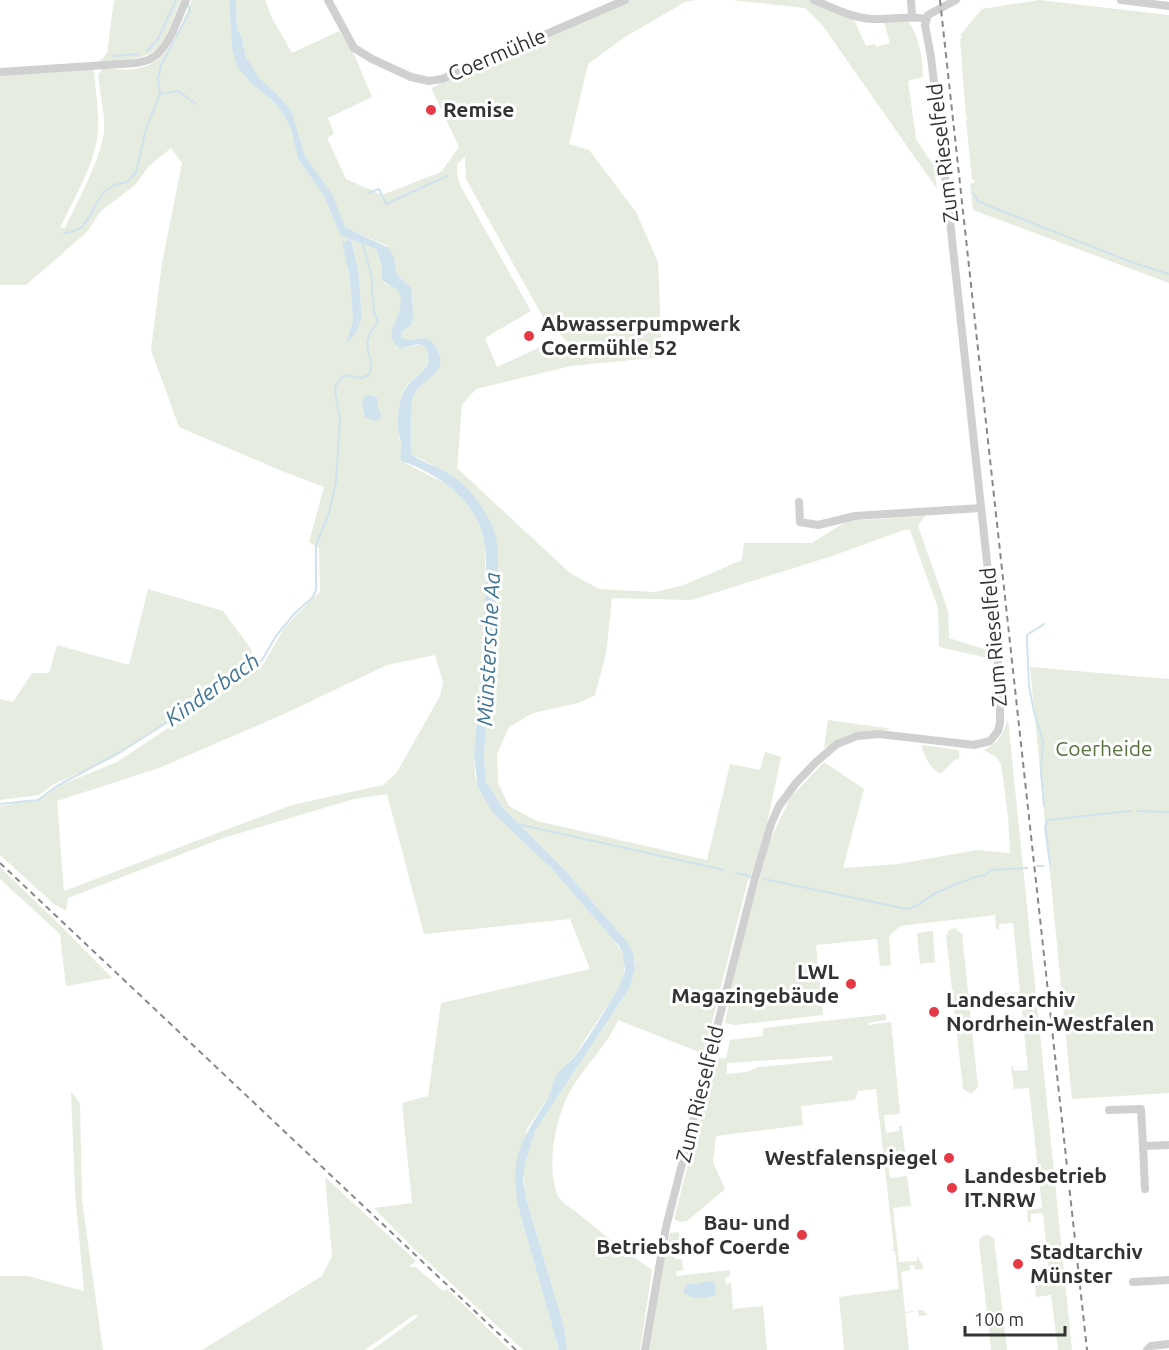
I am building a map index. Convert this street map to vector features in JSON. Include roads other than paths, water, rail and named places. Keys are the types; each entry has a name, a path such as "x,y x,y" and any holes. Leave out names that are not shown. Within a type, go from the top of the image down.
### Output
{"street":[{"name":"Coermühle","path":"328,0 354,48 390,68 411,77 429,81 442,79 625,0"},
{"path":"814,0 859,17 885,19 912,16 926,19 933,12 956,0"},
{"path":"911,0 912,16"},
{"path":"1121,0 1169,6"},
{"path":"0,72 136,63 150,59 160,51 168,39 184,4"},
{"name":"Zum Rieselfeld","path":"645,1350 666,1227 758,867 779,806 796,783 829,750 857,736 890,734 974,745 990,741 998,731 1001,716 1000,682 926,19"},
{"path":"799,502 800,522 818,525 855,516 981,508"},
{"path":"1109,1110 1141,1109 1145,1190"},
{"path":"1143,1146 1169,1145"},
{"path":"1133,1282 1169,1280"},
{"path":"1147,1350 1151,1346 1169,1344"}],"water":[{"name":"Münstersche Aa","path":"229,0 236,0 237,29 241,35 246,57 259,78 292,112 305,156 332,194 345,227 389,248 394,257 397,275 412,288 413,320 410,326 402,331 401,337 407,340 428,339 438,351 440,366 413,397 411,454 458,480 483,509 495,534 498,575 484,758 486,782 504,809 562,867 629,944 634,957 635,969 630,987 535,1131 525,1163 523,1181 526,1198 564,1327 567,1350 559,1350 518,1206 515,1173 520,1148 548,1098 556,1076 581,1048 618,989 625,970 623,954 619,946 552,869 493,813 478,788 474,756 482,656 485,544 474,515 458,495 437,478 400,459 401,443 398,426 400,401 406,387 426,367 428,354 425,346 417,344 400,349 394,343 392,330 401,299 398,291 382,280 382,268 376,249 351,239 358,269 362,317 356,333 346,344 353,320 350,279 342,241 348,239 340,235 324,196 298,159 291,129 284,115 237,66 232,49"},
{"path":"372,395 377,398 381,415 375,421 365,417 362,403 365,396"},
{"path":"713,1281 716,1286 715,1295 699,1298 684,1293 688,1284"}],"waterway":[{"path":"147,51 158,39 176,0"},
{"path":"64,233 82,227 104,192 114,185 127,182 136,172 146,129 160,94 158,79 161,65 190,11 188,5"},
{"path":"113,56 138,54"},
{"path":"161,94 178,91 196,104"},
{"path":"368,193 379,189 386,204 447,176"},
{"path":"973,193 978,201 984,204 1131,262 1169,274"},
{"name":"Kinderbach","path":"0,804 38,800 57,786 122,751 223,687 262,660 276,636 295,613 313,597 316,590 316,545 329,513 336,482 340,420 336,385 344,375 361,378 369,375 371,361 367,345 368,338 378,322 373,309 372,278 362,241"},
{"path":"1044,624 1027,635 1029,686 1043,741 1041,772 1044,806"},
{"path":"1050,864 1045,827 1048,820 1130,811"},
{"path":"1138,811 1169,812"},
{"path":"517,824 724,870"},
{"path":"1037,866 1043,866"},
{"path":"764,879 907,909 954,885 986,875 989,870 1027,868"},
{"path":"736,873 750,876"}],"railway":[{"path":"940,0 1087,1350"},
{"path":"0,863 516,1350"}],"place":[{"name":"Remise","path":"431,110"},
{"name":"Abwasserpumpwerk Coermühle 52","path":"529,336"},
{"name":"LWL Magazingebäude","path":"851,984"},
{"name":"Landesarchiv Nordrhein-Westfalen","path":"934,1012"},
{"name":"Westfalenspiegel","path":"949,1158"},
{"name":"Landesbetrieb IT.NRW","path":"952,1188"},
{"name":"Bau- und Betriebshof Coerde","path":"802,1235"},
{"name":"Stadtarchiv Münster","path":"1018,1264"}],"park label":[{"name":"Coerheide","path":"1104,749"}]}
